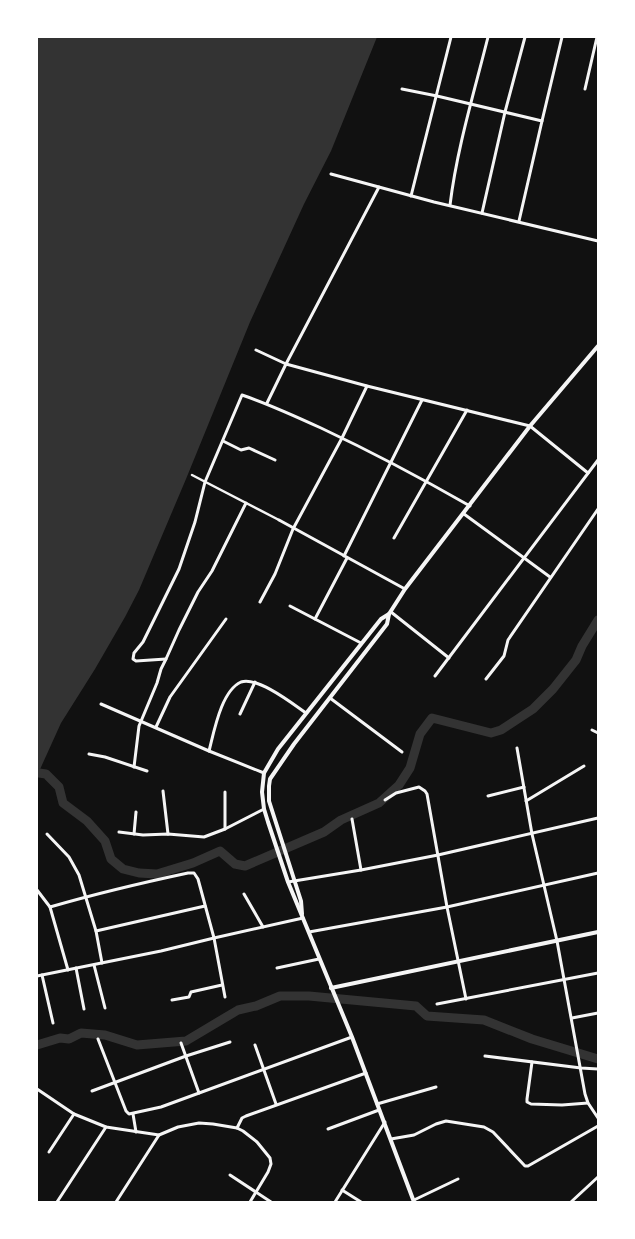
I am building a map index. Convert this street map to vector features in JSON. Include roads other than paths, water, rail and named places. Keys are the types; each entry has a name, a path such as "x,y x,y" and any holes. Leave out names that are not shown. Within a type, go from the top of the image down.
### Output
{"street":[{"path":"411,196 451,37"},
{"path":"450,205 460,147 488,37"},
{"path":"482,213 505,112 525,37"},
{"path":"519,221 562,37"},
{"path":"585,89 597,37"},
{"path":"402,89 542,121"},
{"path":"332,174 411,196 598,241"},
{"path":"267,403 286,364 380,187"},
{"path":"303,916 301,901 284,852 269,801 270,779 286,755 387,624 390,613 405,590 530,426 598,346"},
{"path":"256,350 286,364 422,400 530,426 588,473"},
{"path":"260,602 276,574 294,529 342,438 367,386"},
{"path":"166,659 136,661 133,659 133,656 143,642 179,569 195,522 205,482 242,395 267,403 342,438 426,480 470,506"},
{"path":"314,619 346,557 390,462 422,400"},
{"path":"394,538 467,410"},
{"path":"223,441 241,450 250,448 275,460"},
{"path":"435,676 598,460"},
{"path":"192,475 279,520 405,590"},
{"path":"134,767 138,730 160,669 195,598 212,571 246,503"},
{"path":"486,679 501,662 508,640 598,509"},
{"path":"464,514 550,577"},
{"path":"290,606 361,643"},
{"path":"390,613 449,658"},
{"path":"390,613 381,619 361,643 278,749 264,773 262,792 264,809 288,882 352,1037 414,1201 458,1179"},
{"path":"156,727 170,697 226,620"},
{"path":"209,751 225,699 235,686 242,682 255,682 289,700 306,713"},
{"path":"240,714 255,682"},
{"path":"330,698 402,752"},
{"path":"101,704 264,773"},
{"path":"592,730 598,733"},
{"path":"517,748 532,834 557,941 585,1094 588,1103 598,1118"},
{"path":"89,754 104,757 147,771"},
{"path":"526,801 584,766"},
{"path":"385,800 396,793 418,787 425,791 429,799 447,907 466,999"},
{"path":"488,796 524,787"},
{"path":"164,791 168,834"},
{"path":"225,792 225,829"},
{"path":"119,832 143,835 168,834 204,837 225,829 264,809"},
{"path":"134,834 136,812"},
{"path":"288,882 438,855 598,818"},
{"path":"352,820 361,870"},
{"path":"47,834 69,857 79,875 96,931 102,963"},
{"path":"50,908 86,897 191,872 194,873 198,878 214,938 225,997"},
{"path":"309,932 447,907 598,873"},
{"path":"37,890 50,908 68,970"},
{"path":"244,894 263,927"},
{"path":"96,931 205,906"},
{"path":"37,976 161,952 303,916"},
{"path":"331,988 598,932"},
{"path":"277,968 319,959"},
{"path":"94,966 105,1008"},
{"path":"76,968 84,1010"},
{"path":"437,1004 598,974"},
{"path":"42,975 53,1023"},
{"path":"172,1000 189,997 190,992 222,985"},
{"path":"572,1018 598,1013"},
{"path":"98,1039 126,1111 129,1114 133,1114 161,1107 199,1094 262,1069 352,1037"},
{"path":"92,1091 186,1056 230,1042"},
{"path":"181,1044 199,1094"},
{"path":"255,1045 262,1069 276,1104"},
{"path":"485,1056 598,1069"},
{"path":"532,1062 527,1099 528,1102 531,1104 562,1105 588,1103"},
{"path":"237,1128 242,1118 276,1104 366,1073"},
{"path":"377,1104 436,1087"},
{"path":"37,1089 74,1114 106,1127 159,1135 178,1127 199,1123 237,1128 243,1131 257,1142 270,1158 271,1164 268,1172 250,1202"},
{"path":"328,1129 379,1110"},
{"path":"49,1152 74,1114"},
{"path":"133,1114 136,1132"},
{"path":"391,1139 414,1135 436,1124 446,1121 484,1127 493,1132 525,1166 528,1166 598,1126"},
{"path":"334,1202 385,1122"},
{"path":"57,1202 106,1127"},
{"path":"116,1202 159,1135"},
{"path":"230,1175 271,1202"},
{"path":"571,1202 598,1177"},
{"path":"342,1190 361,1202"}],"waterway":[{"path":"39,773 46,774 59,787 63,803 87,821 105,841 111,859 123,869 139,873 157,874 193,863 220,851 235,864 245,866 324,832 341,820 379,803 399,785 410,768 420,734 432,718 491,733 501,730 533,709 553,689 576,660 582,646 598,620"},
{"path":"37,1045 60,1038 69,1039 81,1033 105,1035 137,1045 186,1041 238,1010 256,1006 280,996 309,996 416,1006 427,1016 484,1020 532,1039 598,1059"}]}
